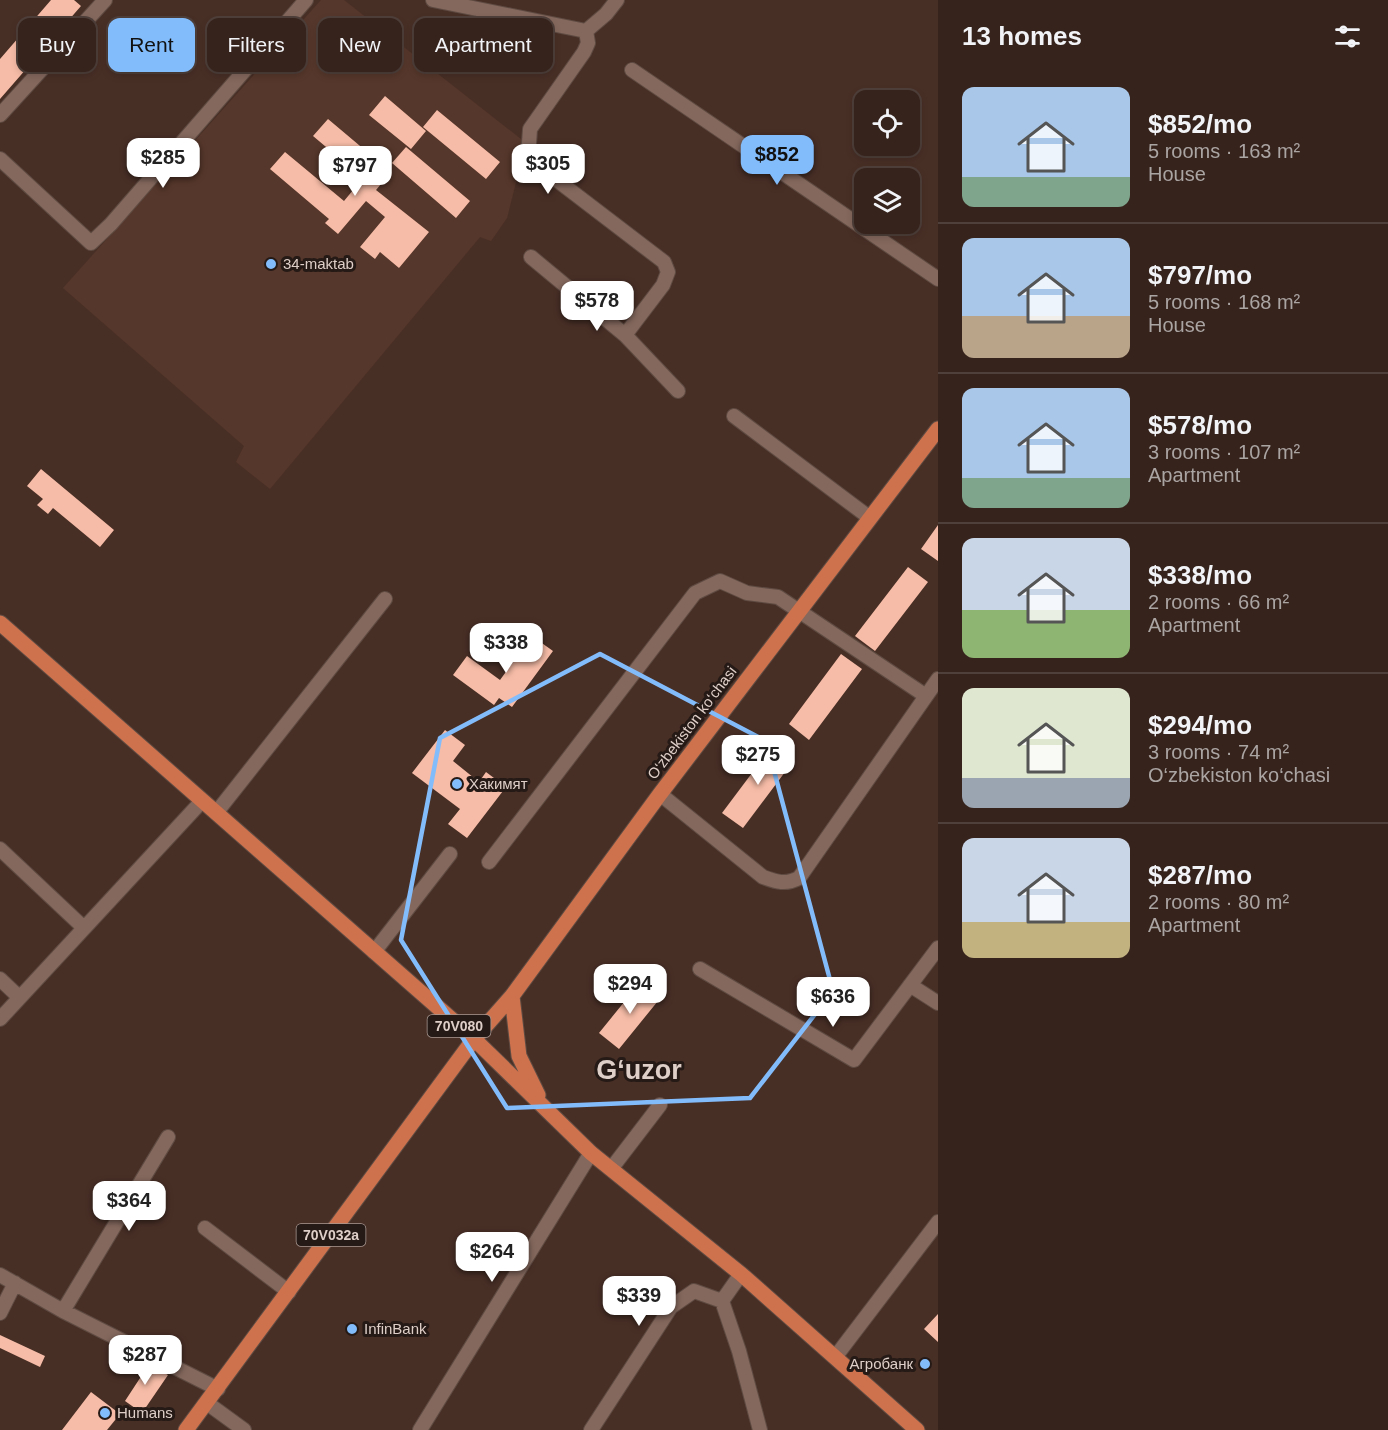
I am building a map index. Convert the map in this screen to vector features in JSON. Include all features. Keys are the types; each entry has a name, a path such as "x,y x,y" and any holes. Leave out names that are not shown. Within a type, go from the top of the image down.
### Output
{"main road":[{"name":"O‘zbekiston ko‘chasi","path":"474,1039 512,996 660,794 938,429"},
{"name":"70V080","path":"0,623 474,1039 591,1153 741,1274 917,1430"},
{"path":"512,996 519,1056 543,1106"},
{"name":"70V032a","path":"186,1430 474,1039"}],"street":[{"path":"0,115 105,0"},
{"path":"0,159 91,243 111,224 306,0"},
{"path":"433,0 586,31"},
{"path":"586,31 616,0"},
{"path":"586,31 588,43 584,52 530,129 528,158 664,262 668,272 663,285 625,335"},
{"path":"632,70 938,279"},
{"path":"531,257 625,335 678,391"},
{"path":"734,416 870,518"},
{"path":"489,862 695,593 720,581 747,593 778,597 926,696"},
{"path":"216,813 385,599"},
{"path":"660,794 763,876 780,883 790,882 799,878 938,679"},
{"path":"0,1019 202,801"},
{"path":"0,849 83,927"},
{"path":"374,951 450,854"},
{"path":"700,969 854,1060 938,948"},
{"path":"0,979 20,997"},
{"path":"910,984 938,1003"},
{"path":"611,1169 660,1105"},
{"path":"63,1311 168,1137"},
{"path":"420,1430 591,1153"},
{"path":"836,1356 938,1222"},
{"path":"205,1228 289,1292"},
{"path":"722,1301 741,1274"},
{"path":"0,1275 63,1311 218,1389"},
{"path":"0,1313 15,1283"},
{"path":"591,1430 671,1307 694,1291 722,1301"},
{"path":"722,1301 739,1351 760,1430"},
{"path":"207,1403 244,1430"}],"highlighted area":[{"path":"600,654 766,741 833,991 750,1098 507,1108 401,940 440,738"}],"shaded area":[{"name":"34-maktab","path":"321,0 344,0 367,18 318,18 318,72 402,72 402,46 414,55 414,72 436,72 526,143 507,218 491,241 480,237 270,489 236,462 244,446 63,288 256,72 306,72 305,18"}],"building":[{"path":"51,0 74,0 81,6 71,18 35,18"},
{"path":"18,38 18,72 24,72 0,99 0,59"},
{"path":"385,96 426,131 411,149 369,115"},
{"path":"437,110 500,162 486,179 423,127"},
{"path":"328,119 391,172 376,190 429,232 399,268 380,252 375,259 360,247 385,217 366,201 338,234 325,223 329,219 270,169 285,152 344,201 363,178 313,136"},
{"path":"406,147 470,201 456,218 392,163"},
{"path":"41,469 114,530 100,547 53,508 48,514 37,505 43,499 27,486"},
{"path":"938,525 938,561 921,549"},
{"path":"908,567 928,582 875,651 855,636"},
{"path":"532,636 553,651 512,707 499,698 494,705 453,675 467,656 500,680"},
{"path":"841,654 862,669 809,740 789,724"},
{"path":"445,730 465,745 453,761 479,782 486,772 506,787 467,838 448,824 460,809 412,773"},
{"path":"773,745 794,760 743,828 722,813"},
{"path":"642,980 662,996 619,1049 599,1033"},
{"path":"938,1314 938,1342 924,1329"},
{"path":"0,1335 45,1356 40,1367 0,1348"},
{"path":"139,1359 168,1375 142,1413 125,1401 142,1375 133,1369"},
{"path":"91,1392 120,1414 107,1430 62,1430"}],"place":[{"name":"34-maktab","path":"271,264"},
{"name":"Хакимят","path":"457,784"},
{"name":"InfinBank","path":"352,1329"},
{"name":"Агробанк","path":"925,1364"},
{"name":"Humans","path":"105,1413"}],"district":[{"name":"Gʻuzor","path":"639,1070"}]}
